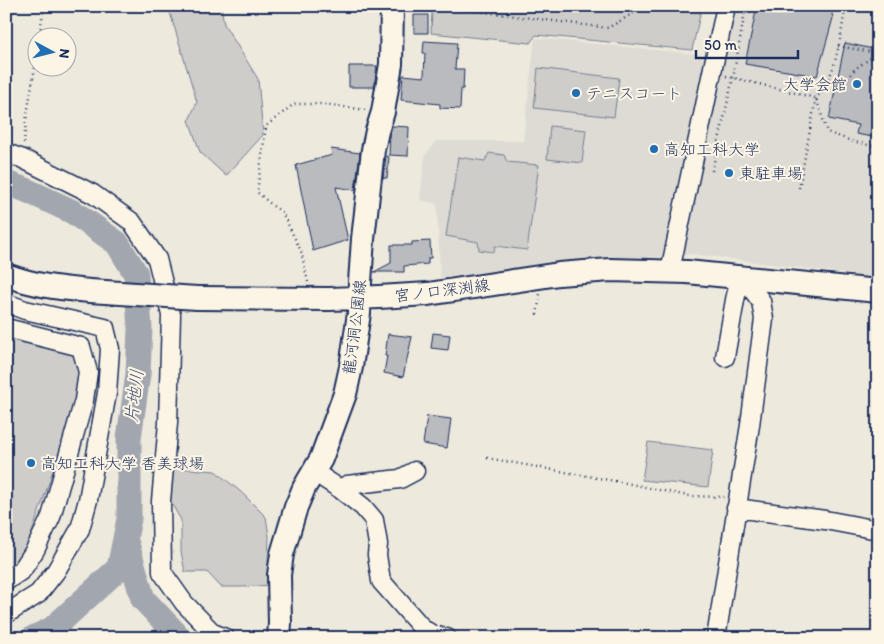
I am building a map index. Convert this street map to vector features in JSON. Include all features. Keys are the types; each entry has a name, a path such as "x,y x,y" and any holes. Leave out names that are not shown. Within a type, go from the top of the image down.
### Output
{"main road":[{"name":"龍河洞公園線","path":"279,638 279,574 282,554 296,507 304,488 321,459 345,394 351,367 359,314 362,239 372,150 383,112 391,64 392,6"},
{"name":"宮ノ口深渕線","path":"6,275 48,287 90,292 196,298 330,299 428,294 559,274 610,270 740,277 878,291"}],"street":[{"path":"670,272 726,6"},
{"path":"6,153 23,159 93,194 132,222 158,259 171,315 168,423 161,501 162,572 184,603 213,633 225,638"},
{"path":"716,638 750,425 764,319 761,301 740,277 725,357"},
{"path":"6,303 25,310 106,328 110,349 107,394 88,500 80,528 56,571 38,594 6,614"},
{"path":"6,328 81,347 88,372 84,400 51,517 36,550 22,570 6,580"},
{"path":"340,489 347,485 400,479 415,471"},
{"path":"314,472 363,507 374,520 381,581 424,629 433,635 447,638"},
{"path":"737,502 878,530"}],"path":[{"path":"41,28 44,6"},
{"path":"460,6 461,9 608,28 644,6"},
{"path":"712,171 733,78 746,6"},
{"path":"799,188 816,98 822,92 834,67 846,6"},
{"path":"838,46 878,53"},
{"path":"822,92 831,92 844,84 855,70 878,53"},
{"path":"712,72 816,98"},
{"path":"23,159 26,121 33,78"},
{"path":"816,98 828,132 854,142 878,147"},
{"path":"309,287 301,251 282,212 257,192 266,126 294,104 322,104 383,112"},
{"path":"537,315 541,287"},
{"path":"487,458 688,496 737,502"}],"shaded area":[{"path":"168,6 221,6 224,24 258,79 263,135 226,176 200,152 189,120 197,102"},
{"path":"425,6 702,6 692,50 536,35 530,43 431,33 432,10"},
{"name":"高知工科大学","path":"718,6 878,6 878,278 692,254 440,277 437,204 420,200 425,156 436,141 523,141 535,38 707,55"},
{"name":"テニスコート","path":"538,68 619,78 614,117 534,108"},
{"path":"550,126 586,130 582,163 547,159"},
{"path":"489,153 504,155 507,162 539,165 527,250 495,246 494,252 479,250 478,242 446,236 458,157 485,161"},
{"name":"高知工科大学 香美球場","path":"6,335 69,350 78,363 83,383 28,544 12,567 6,569"},
{"path":"648,442 713,450 708,487 642,480"},
{"path":"176,468 215,471 241,492 266,517 269,536 268,564 271,585 221,587 207,572 185,572 181,552 181,520 159,482"}],"building":[{"path":"757,6 830,6 833,18 817,76 745,64"},
{"path":"414,15 428,15 428,33 414,33"},
{"path":"424,41 457,43 455,69 464,69 460,109 440,108 440,104 401,100 403,75 424,77"},
{"name":"大学会館","path":"845,43 878,50 878,138 856,134 858,125 829,119"},
{"path":"349,66 377,66 374,87 349,87"},
{"path":"392,126 409,127 408,156 389,155"},
{"path":"331,149 360,153 355,190 336,187 348,240 313,251 296,165 332,155"},
{"path":"386,156 389,157 387,178 383,178"},
{"path":"430,241 431,258 428,258 428,264 404,266 404,272 374,272 391,263 391,245 412,245 412,242"},
{"path":"433,333 450,335 448,350 431,348"},
{"path":"388,334 412,337 403,377 384,373"},
{"path":"427,416 451,419 447,448 423,444"}],"waterway":[{"name":"片地川","path":"6,183 26,190 73,212 117,243 136,274 140,328 138,374 129,438 129,519 119,568 52,629 33,638"},
{"path":"126,541 143,599 180,638"}],"place":[{"name":"大学会館","path":"857,84"},
{"name":"テニスコート","path":"576,93"},
{"name":"高知工科大学","path":"654,149"},
{"name":"東駐車場","path":"729,173"},
{"name":"高知工科大学 香美球場","path":"31,463"}]}
